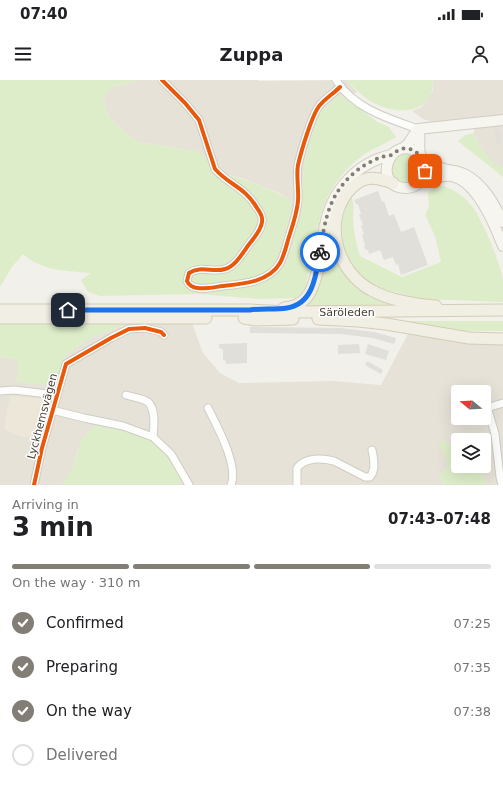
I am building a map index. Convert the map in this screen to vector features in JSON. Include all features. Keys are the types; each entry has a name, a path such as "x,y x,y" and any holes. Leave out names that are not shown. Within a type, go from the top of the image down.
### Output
{"main road":[{"path":"393,183 375,178 366,179 352,188 342,203 336,223 336,242 342,260 348,271 370,290 392,298 433,306 474,308 488,312"},
{"path":"247,314 262,308 287,308 296,305 307,297 312,289 316,276 325,226"},
{"name":"Säröleden","path":"0,310 346,316 488,312 503,310"},
{"name":"Säröleden","path":"488,312 503,316"},
{"path":"247,314 256,320 358,320 469,338 500,337"},
{"name":"Säröleden","path":"0,318 247,314"}],"street":[{"path":"336,80 340,87 365,107 388,119 418,129 503,120"},
{"path":"164,82 185,103 199,120 215,169 220,175 249,196 262,219 260,228 235,263 224,269 202,269 189,273 186,281 193,287 201,288 242,284 255,281 274,270 280,264 294,223 298,202 298,166 313,118 320,105 340,87"},
{"path":"325,226 332,202 344,183 352,175 369,163 380,157 392,155 402,149 408,144 418,129"},
{"path":"392,155 387,162 386,169 388,177 393,183 400,187 407,188 416,185 421,180 425,171 418,129"},
{"path":"402,149 414,151 422,158 444,169 463,174 470,178 484,192 496,208 503,222"},
{"path":"421,180 443,176 459,179 474,192 486,208 495,224 503,246"},
{"name":"Lyckhemsvägen","path":"34,485 52,410 66,364 129,329 137,328 152,330 161,332 164,335"},
{"name":"Lyckhemsvägen","path":"0,391 14,390 56,395"},
{"path":"126,395 144,400 150,405 153,416 153,437"},
{"path":"502,485 495,434 488,410 490,407 503,403"},
{"path":"208,408 231,466 233,480 231,485"},
{"path":"52,410 123,426 153,437 171,454 189,485"},
{"path":"297,485 297,471 299,465 303,462 313,460 334,461 365,477 370,477 374,472 372,450"}],"shaded area":[{"path":"138,80 347,80 357,92 346,98 339,96 335,98 318,114 305,158 300,212 288,253 287,266 278,258 288,223 292,201 279,193 244,179 213,171 195,150 184,150 138,142 123,131 110,118 104,104 106,93 114,86 128,84"},
{"path":"433,80 503,80 503,169 493,163 483,152 474,133 475,117 436,123 423,119 412,111 422,107 433,90"},
{"path":"499,129 501,144 496,144 495,130"},
{"path":"378,191 382,202 384,201 389,216 394,214 401,232 414,227 428,265 401,275 398,264 396,265 393,257 384,260 380,250 369,254 368,250 366,250 362,235 364,234 361,226 363,225 359,215 361,214 358,204 356,204 354,200"},
{"path":"130,323 192,323 203,353 220,373 239,383 333,381 381,385 409,332 451,341 503,345 503,485 487,485 483,473 491,473 491,433 451,433 451,445 442,440 448,463 446,470 443,472 441,481 445,485 180,485 180,472 79,446 73,466 63,485 0,485 0,357 18,359 66,355 88,339"},
{"path":"250,327 341,328 374,332 396,338 394,344 373,338 341,334 250,333"},
{"path":"247,343 247,363 226,364 225,360 223,360 223,349 219,348 219,344"},
{"path":"359,344 360,353 338,354 338,345"},
{"path":"368,344 389,351 386,360 365,354"},
{"path":"367,361 383,370 381,374 365,365"},
{"path":"10,396 48,399 50,401 40,438 21,437 4,429"}],"green space":[{"path":"0,80 138,80 128,84 114,86 106,93 104,104 110,118 123,131 138,142 184,150 195,150 206,156 213,171 254,183 292,201 288,223 278,258 287,266 288,253 300,212 305,158 318,114 335,98 339,96 346,98 377,122 389,127 396,137 366,153 357,160 344,172 331,191 320,217 306,286 302,293 295,298 259,299 198,294 100,296 88,292 81,280 91,273 64,271 46,267 30,260 23,254 12,267 0,287"},
{"path":"347,80 433,80 431,92 427,101 419,107 410,110 400,110 380,106 370,101"},
{"path":"474,133 485,154 503,169 503,177 458,141 465,135"},
{"path":"407,153 415,155 422,168 417,179 405,183 396,179 391,171 394,158 401,154"},
{"path":"443,186 455,191 465,198 480,220 495,253 502,273 503,302 421,299 374,287 360,277 350,262 342,244 340,227 347,203 351,197 353,205 354,231 360,256 402,277 441,262 435,236 425,215 429,206 428,192 435,187"},
{"path":"330,222 332,247 336,261 353,285 403,306 306,307 317,290 321,279"},
{"path":"0,320 130,323 88,339 66,355 56,386 17,382 18,359 0,357"},
{"path":"398,321 503,321 503,331 459,331"},
{"path":"103,423 149,438 168,454 180,472 180,485 63,485 73,465 82,439 95,426"},
{"path":"442,440 451,445 451,473 483,473 487,485 445,485 441,481 439,475 446,470 448,463 439,443"}],"cycle path":[{"path":"162,80 185,103 199,120 215,169 247,195 259,211 262,218 258,233 233,265 220,270 202,269 189,273 187,281 193,287 198,288 255,281 269,274 280,263 285,252 297,211 298,165 307,134 320,105 340,87"},
{"path":"34,485 42,448 66,364 129,329 145,328 161,332 164,335"}],"way so far":[{"path":"320,252 326,216 338,192 352,175 380,157 392,155 402,149 414,151 420,155 424,160 425,171"}],"route":[{"path":"68,310 250,310 262,308 287,308 302,302 312,289 320,252"}]}
